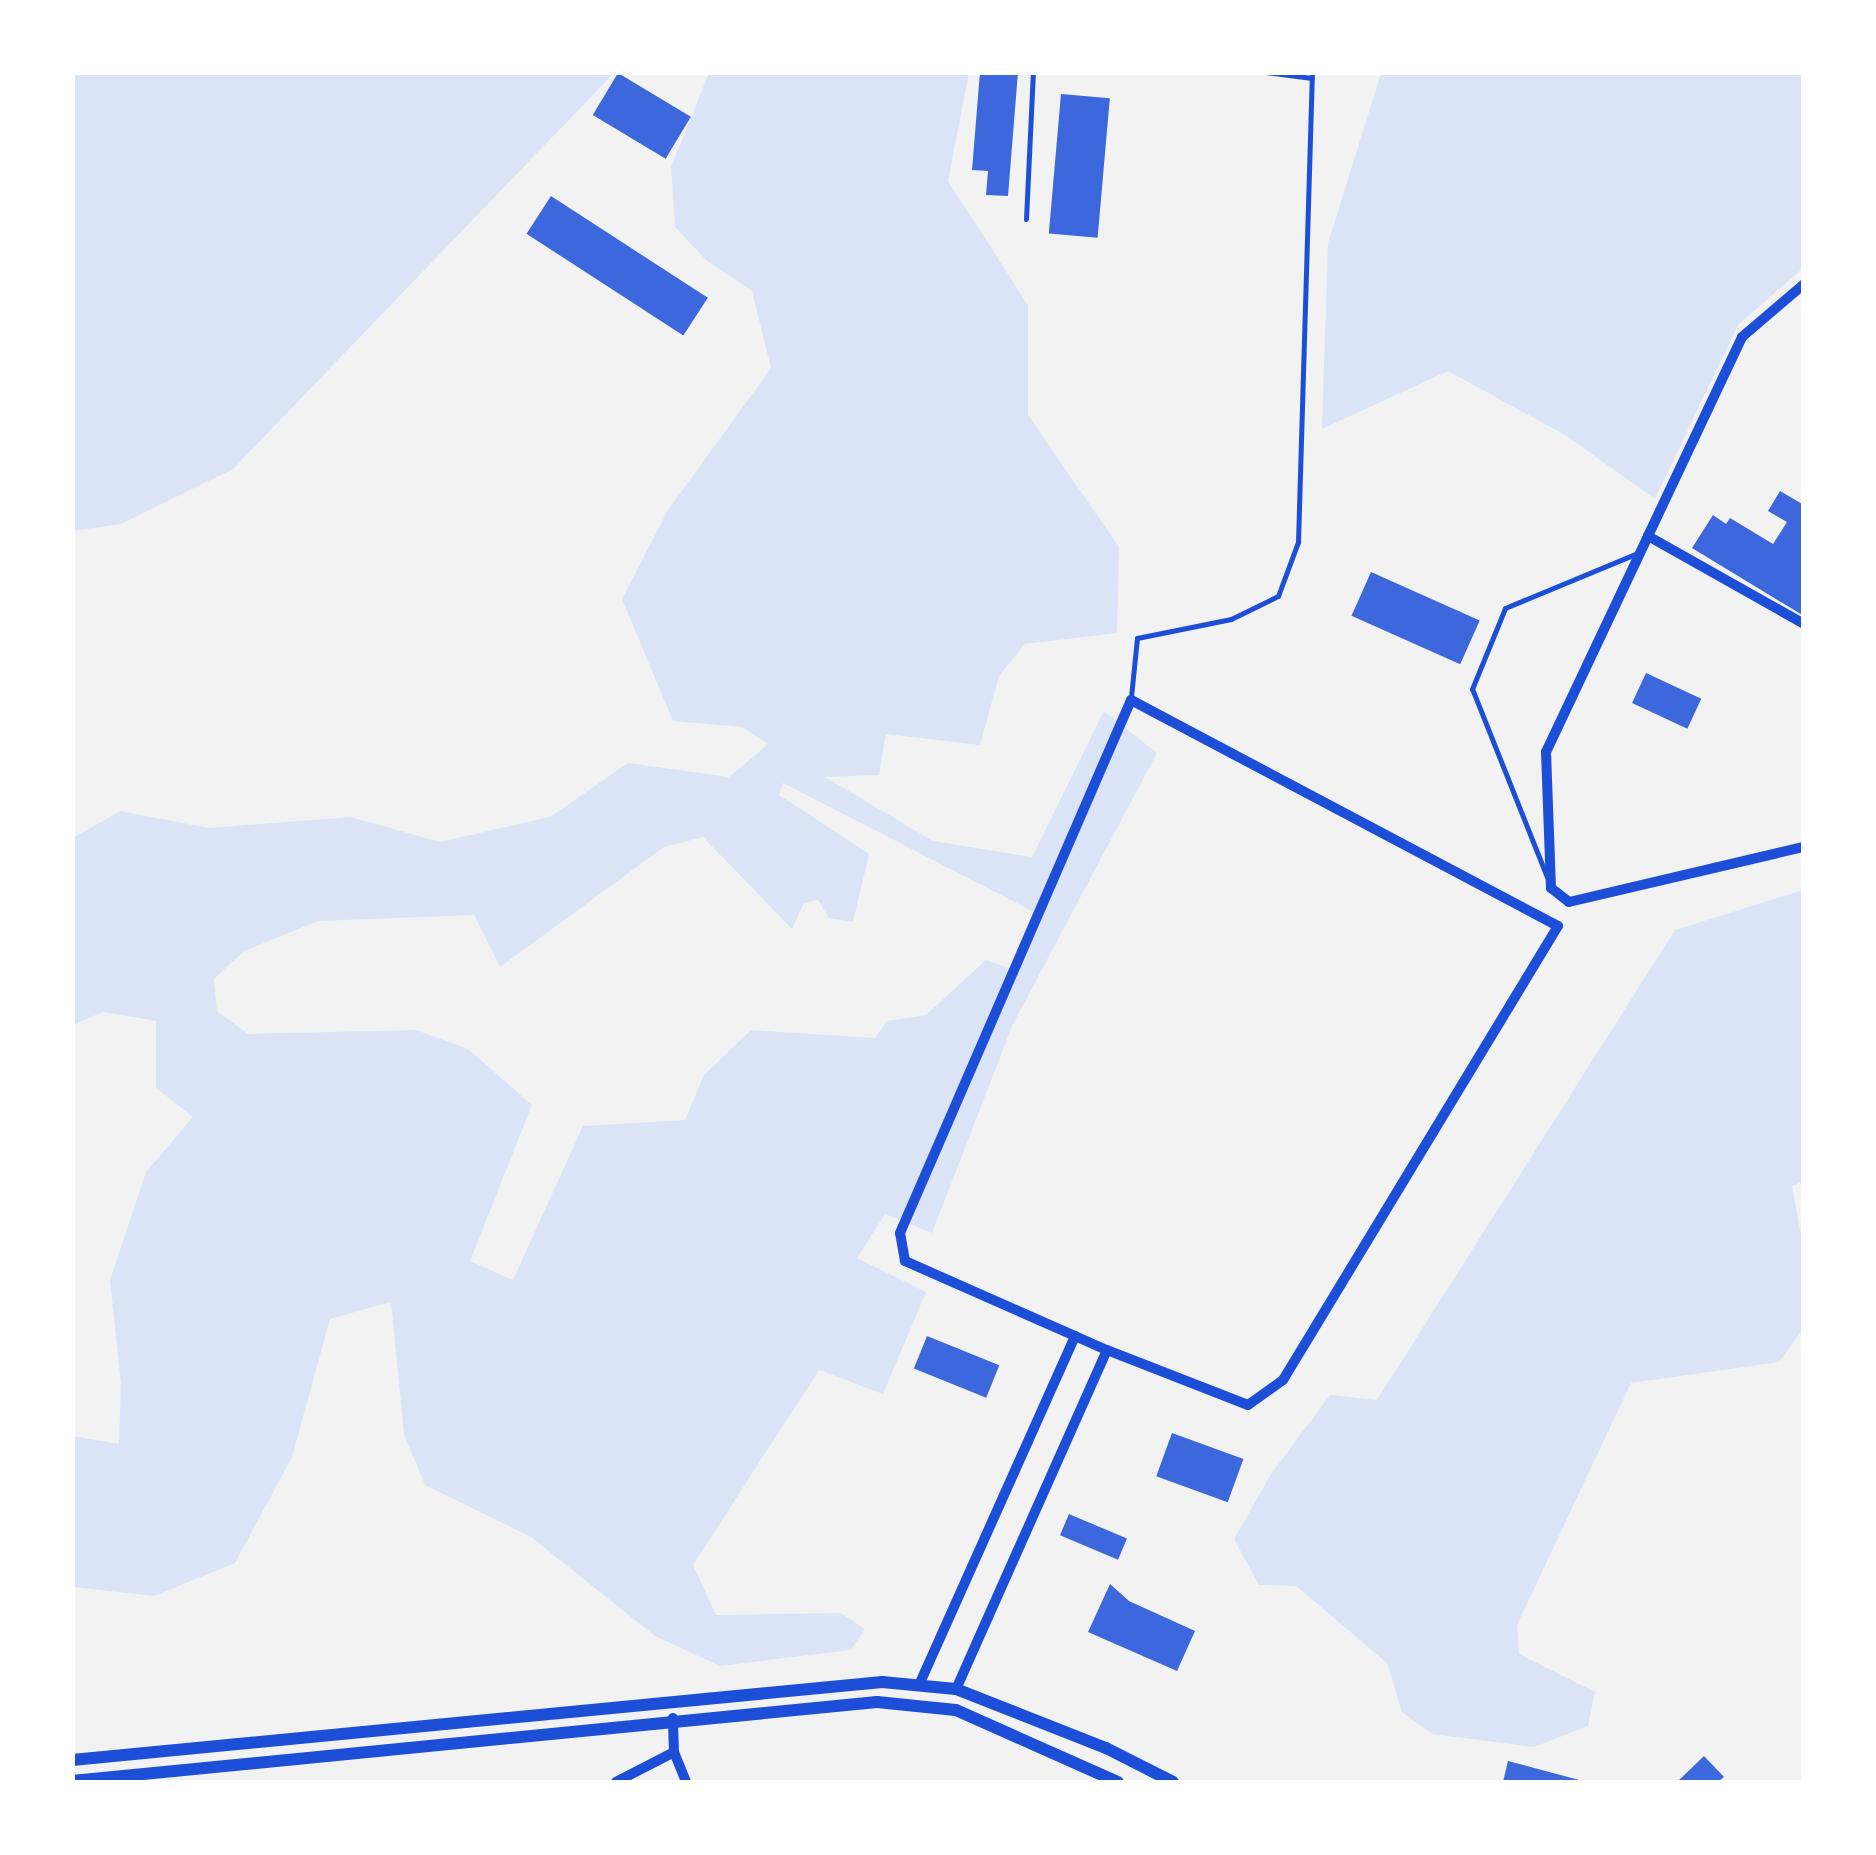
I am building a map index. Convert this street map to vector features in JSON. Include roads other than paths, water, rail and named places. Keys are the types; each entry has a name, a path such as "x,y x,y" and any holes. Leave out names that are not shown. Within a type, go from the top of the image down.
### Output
{"street":[{"path":"1569,902 1551,888 1546,752 1742,337 1804,284"},
{"path":"1648,536 1804,624"},
{"path":"1558,926 1131,700 900,1233 905,1261 1107,1350 1248,1405 1283,1380 1558,926 1569,902"},
{"path":"1569,902 1804,846"},
{"path":"918,1686 1075,1336"},
{"path":"956,1689 1107,1350"},
{"path":"72,1760 818,1686 918,1686 956,1689 1091,1742 1173,1782"},
{"path":"72,1780 673,1718 877,1702 956,1710 1118,1782"},
{"path":"673,1718 674,1752 686,1782"},
{"path":"616,1782 674,1752"}],"lane":[{"path":"1026,219 1033,72"},
{"path":"1131,700 1137,638 1231,619 1278,596 1298,542 1312,75 1266,72"},
{"path":"1551,888 1472,689 1505,608 1641,552"}]}
